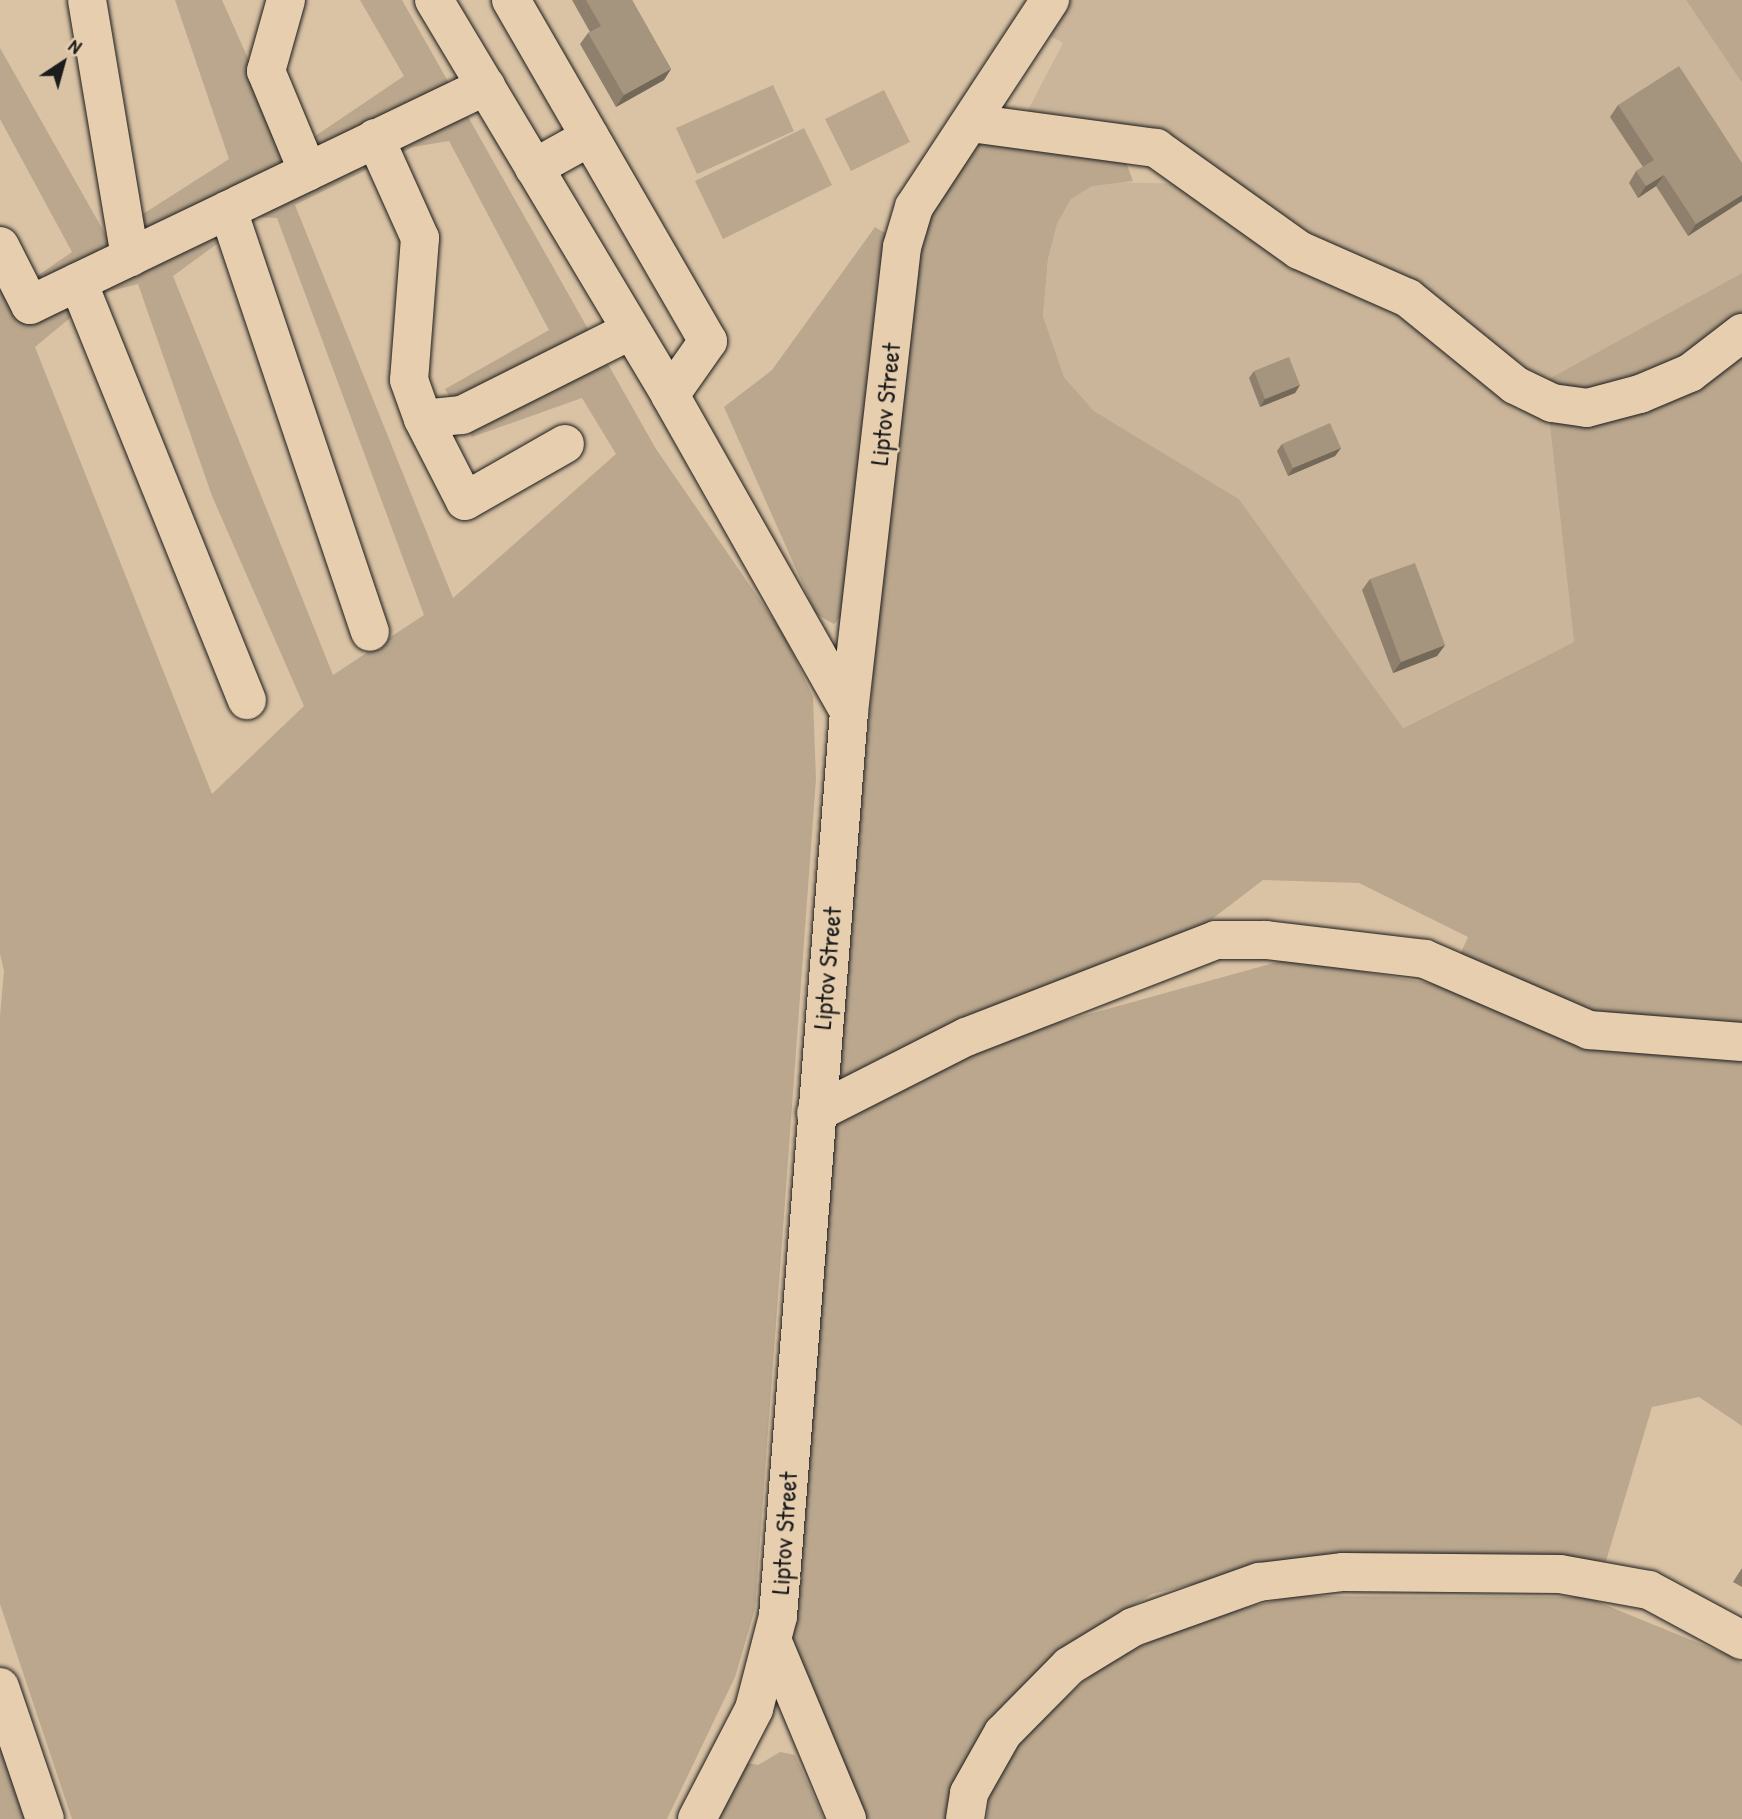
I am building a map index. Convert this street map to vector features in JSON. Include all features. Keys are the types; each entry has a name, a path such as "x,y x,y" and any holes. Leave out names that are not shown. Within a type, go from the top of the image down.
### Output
{"street":[{"path":"87,0 130,257"},
{"path":"286,0 265,71 308,172"},
{"path":"434,0 670,395 849,712"},
{"path":"511,0 708,341 670,395"},
{"name":"Liptov Street","path":"848,1819 774,1642 849,712 863,613 902,247 914,207 1050,0"},
{"path":"0,246 30,305 486,86"},
{"path":"971,123 1156,148 1299,250 1408,298 1515,385 1552,403 1587,408 1640,394 1690,373 1742,333"},
{"path":"534,168 590,136"},
{"path":"375,138 421,238 409,380 423,419 465,501 565,444"},
{"path":"228,210 370,632"},
{"path":"78,282 247,700"},
{"path":"423,419 462,415 630,331"},
{"path":"800,627 841,645 853,637 863,613"},
{"path":"816,1113 966,1037 1216,940 1266,940 1425,959 1589,1030 1742,1042"},
{"path":"965,1819 969,1793 1003,1733 1069,1666 1133,1627 1259,1582 1343,1572 1560,1574 1649,1590 1742,1640"},
{"path":"698,1819 754,1709 774,1642"},
{"path":"0,1687 45,1819"},
{"path":"737,1746 769,1725 814,1740"}],"shaded area":[{"path":"175,0 222,0 290,153 404,76 360,0 402,0 656,449 784,635 813,697 816,779 755,1609 735,1677 667,1819 72,1819 0,1604 0,1016 4,971 0,954 0,289 5,298 72,252 0,119 0,48 107,237 229,159","holes":["449,141 549,330 445,389 472,437 582,398 616,454 453,598 295,205 413,147","254,217 277,218 424,615 333,675 173,276","138,284 212,496 304,706 212,794 35,347 99,294"]},
{"path":"1064,0 1686,0 1742,83 1742,273 1545,381 1574,642 1402,728 1239,499 1094,411 1064,377 1043,316 1048,259 1057,224 1071,199 1092,185 1111,182 1233,185 1027,112 1063,43 1041,31"},
{"path":"1686,0 1742,0 1742,83"},
{"path":"773,85 794,131 697,174 676,128"},
{"path":"884,90 910,142 851,171 825,119"},
{"path":"804,128 832,185 723,239 695,181"},
{"path":"981,140 1124,157 1133,181 1092,186 1071,199 1057,224 1048,259 1043,316 1064,377 1094,411 1239,499 1403,728 1574,642 1545,381 1742,273 1742,1426 1699,1397 1652,1407 1606,1561 1442,1554 1291,1561 1152,1594 1056,1653 950,1819 868,1819 806,1687 792,1636 826,1131 847,1113 999,1039 1288,959 1446,986 1468,937 1359,883 1263,880 1199,929 848,1081 837,1071 912,245"},
{"path":"875,227 885,233 875,403 851,606 834,624 816,614 724,407 772,370"},
{"path":"1294,1596 1586,1597 1730,1656 1742,1664 1742,1819 987,1819 990,1788 1017,1741 1106,1662 1200,1619"},
{"path":"0,1724 29,1819 0,1819"},
{"path":"780,1752 795,1755 824,1819 716,1819 747,1763 758,1765"}],"building":[{"path":"586,0 632,0 671,69 624,95 588,33 601,26"},
{"path":"1679,66 1742,163 1742,195 1696,224 1664,175 1646,186 1636,171 1654,160 1618,105"},
{"path":"1289,357 1300,385 1265,399 1254,371"},
{"path":"1330,423 1341,448 1293,468 1282,444"},
{"path":"1415,563 1445,645 1401,662 1370,579"}]}
